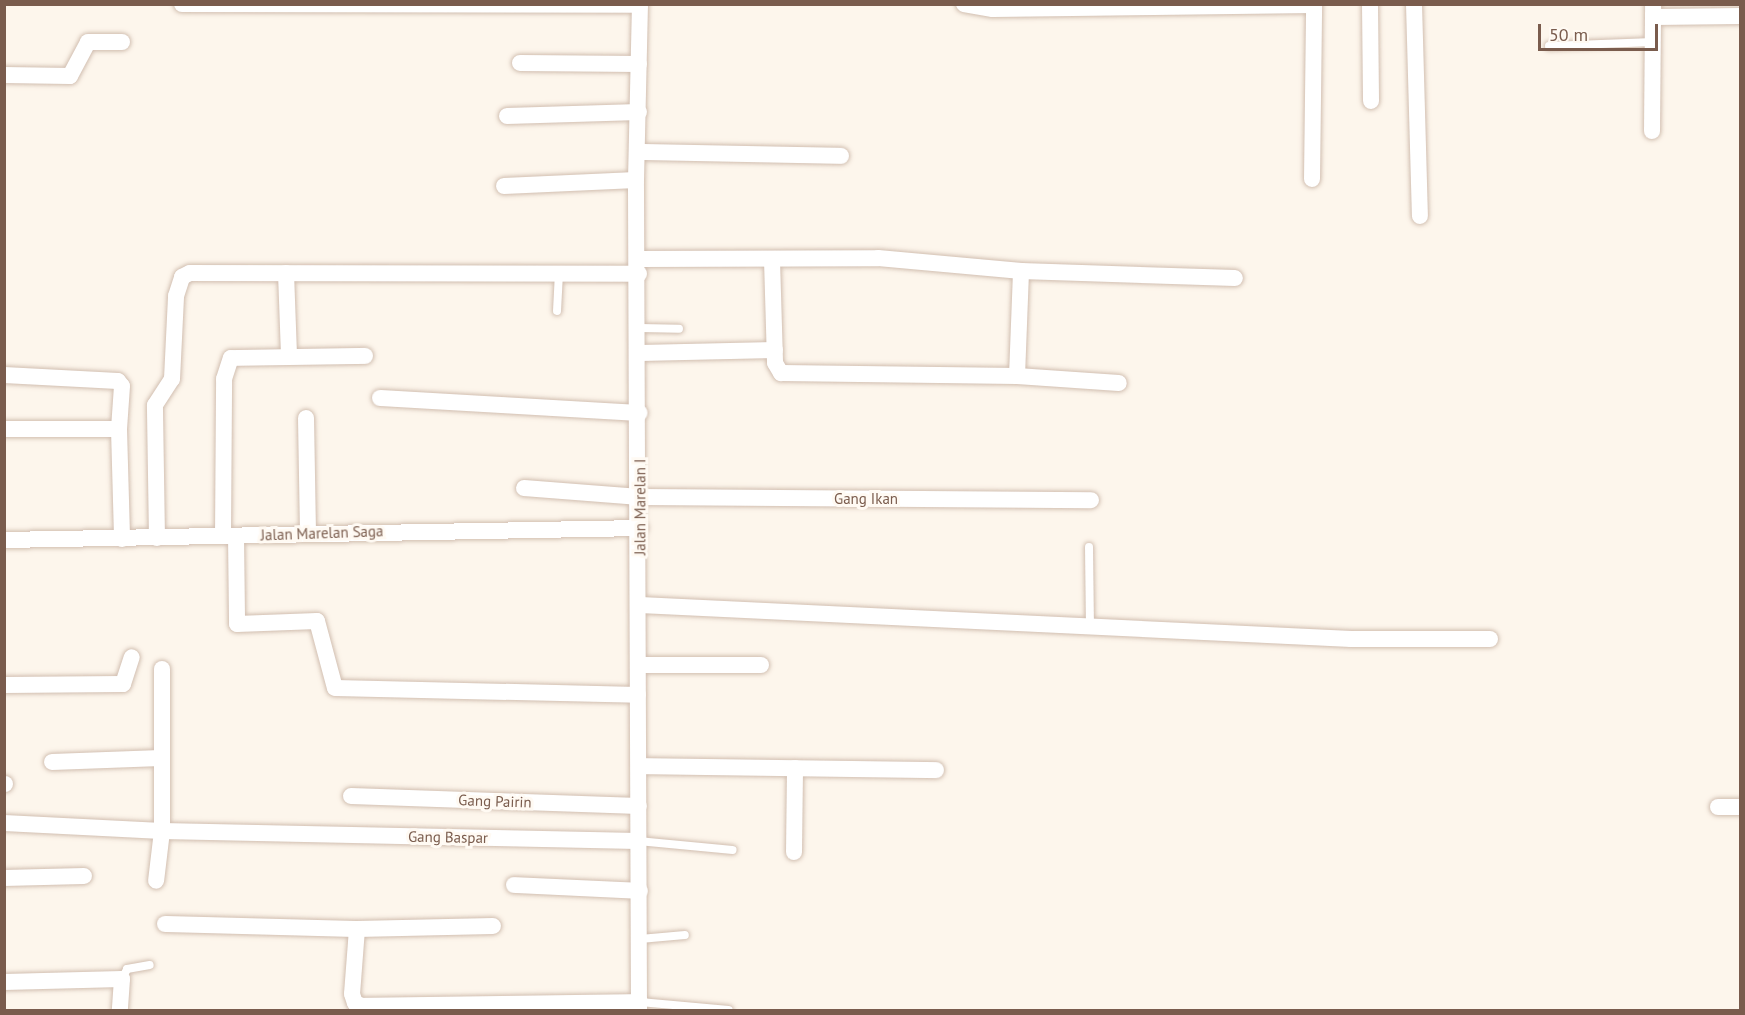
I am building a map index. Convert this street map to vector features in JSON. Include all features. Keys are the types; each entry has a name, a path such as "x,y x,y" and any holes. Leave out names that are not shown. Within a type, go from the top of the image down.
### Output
{"street":[{"path":"182,4 640,5"},
{"path":"964,4 993,7 1314,5 1312,179"},
{"path":"1370,4 1371,101"},
{"path":"1414,4 1420,216"},
{"name":"Jalan Marelan I","path":"640,5 639,152 636,180 640,353 640,665 638,695 640,1006"},
{"path":"1652,131 1653,11 1740,16"},
{"path":"4,75 70,76 76,72 79,54 88,42 122,42"},
{"path":"520,63 639,64"},
{"path":"507,116 639,112"},
{"path":"639,152 841,156"},
{"path":"504,186 636,180"},
{"path":"157,538 155,405 172,380 176,296 182,277 202,271 559,277 639,267 772,260 878,258 1021,271 1235,278"},
{"path":"772,260 776,368 781,373 1017,376 1119,383"},
{"path":"1017,376 1021,271"},
{"path":"286,273 289,356"},
{"path":"640,353 775,350"},
{"path":"365,356 236,356 227,366 223,401 237,624 317,621 336,688 638,695"},
{"path":"4,375 118,381 122,386 119,429 122,539"},
{"path":"381,398 640,413"},
{"path":"306,418 308,534"},
{"path":"4,429 119,429"},
{"name":"Gang Ikan","path":"524,488 640,497 1091,500"},
{"name":"Jalan Marelan Saga","path":"4,540 640,528"},
{"path":"640,605 1351,639 1490,639"},
{"path":"4,685 123,684 132,657"},
{"path":"640,665 761,665"},
{"path":"156,881 162,831 162,669"},
{"path":"51,762 161,758"},
{"path":"640,766 936,770"},
{"path":"794,852 795,768"},
{"name":"Gang Pairin","path":"351,796 639,806"},
{"path":"1718,807 1740,807"},
{"name":"Gang Baspar","path":"4,824 162,831 638,841"},
{"path":"4,878 84,876"},
{"path":"514,885 640,891"},
{"path":"165,924 357,928 493,926"},
{"path":"357,928 352,994 355,1003 362,1006 640,1006"},
{"path":"4,982 122,979 120,1011"}],"lane":[{"path":"1549,46 1653,42"},
{"path":"557,311 559,277"},
{"path":"639,328 679,329"},
{"path":"1089,547 1090,625"},
{"name":"Gang Baspar","path":"638,841 733,850"},
{"path":"640,939 685,935"},
{"path":"122,979 127,969 150,965"},
{"path":"640,1006 729,1011"}]}
